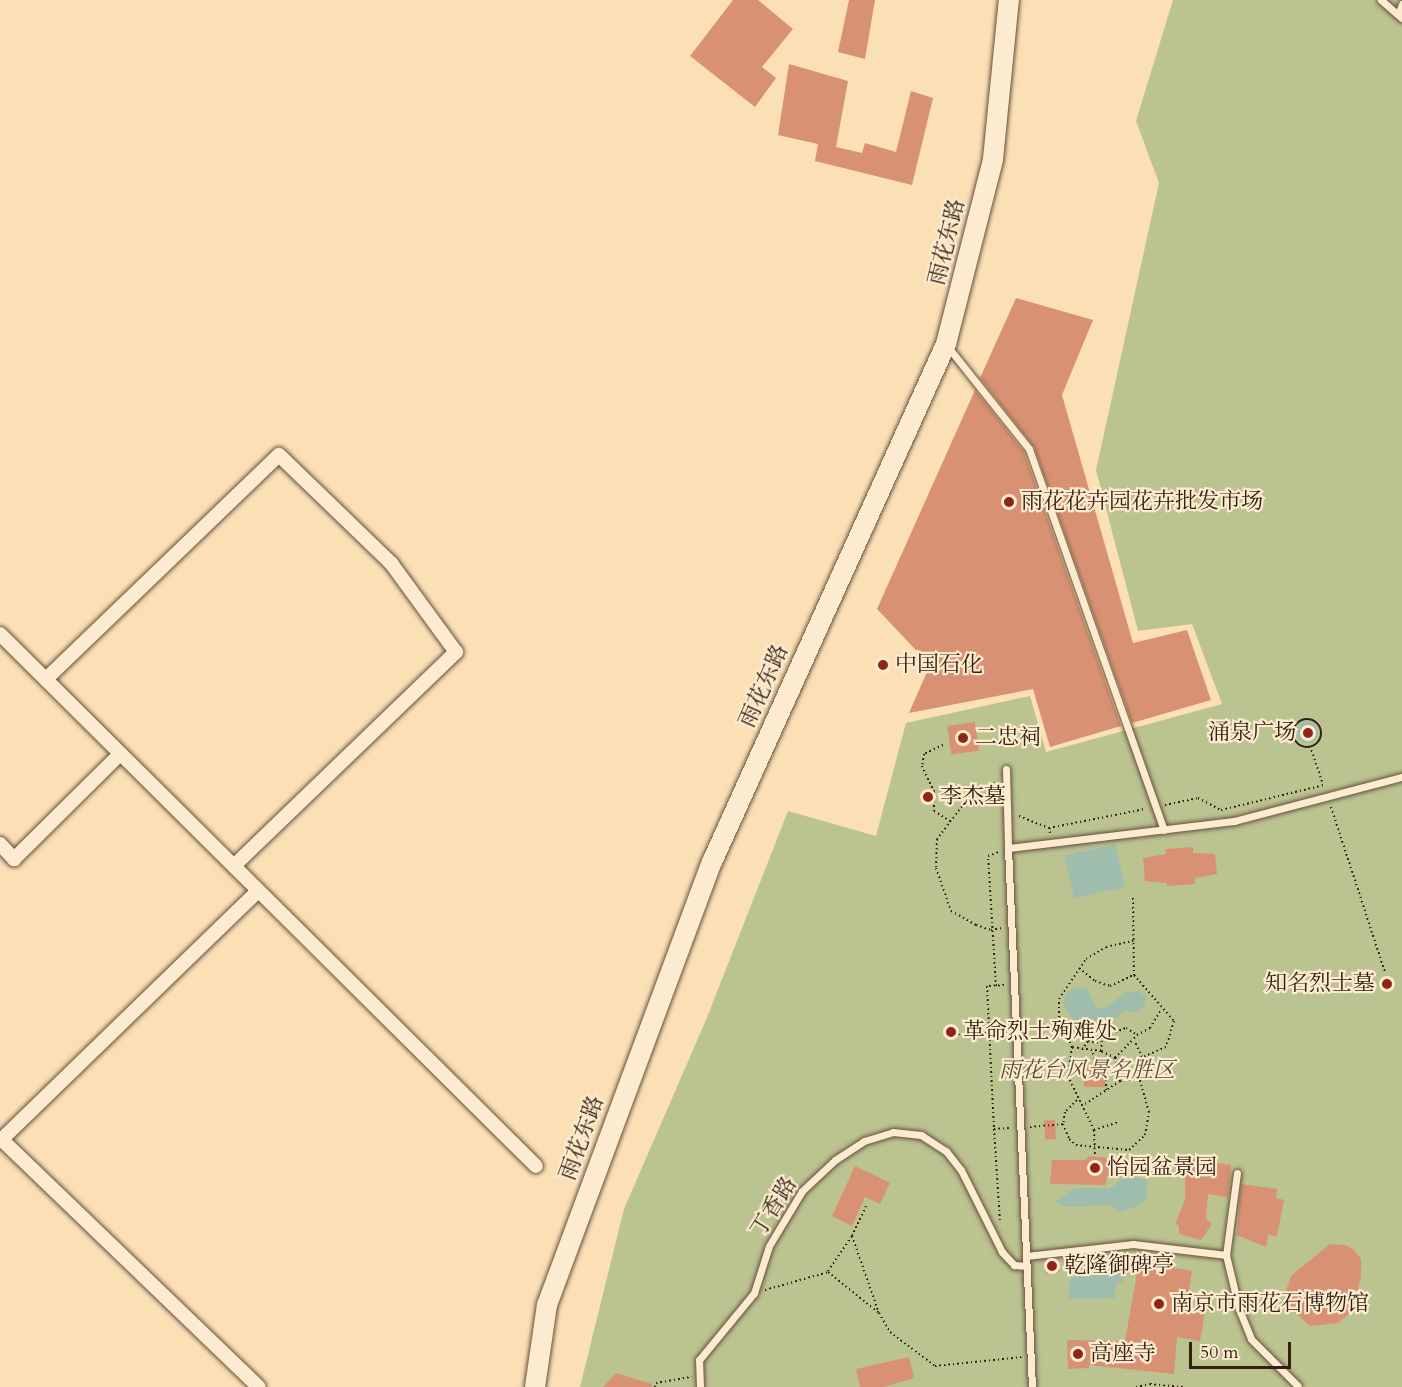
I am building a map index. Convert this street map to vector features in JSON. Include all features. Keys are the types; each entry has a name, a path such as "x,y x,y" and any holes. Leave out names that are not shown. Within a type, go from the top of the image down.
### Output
{"main road":[{"name":"雨花东路","path":"535,1387 548,1305 712,862 946,344 993,159 1009,0"}],"street":[{"path":"46,679 279,455 391,563 456,652 234,866"},
{"path":"0,634 119,755 234,866 257,892 536,1166"},
{"path":"0,844 14,859 119,755"},
{"path":"257,892 0,1140 259,1387"}],"lane":[{"path":"1381,0 1400,16"},
{"path":"1400,16 1402,4"},
{"path":"946,344 1029,449 1164,830"},
{"path":"1006,769 1032,1387"},
{"path":"1008,848 1234,821 1401,778"},
{"name":"丁香路","path":"697,1376 699,1360 754,1293 769,1246 802,1191 844,1153 864,1141 893,1132 921,1135 946,1151 962,1170 1002,1252"},
{"path":"1237,1173 1226,1255 1239,1309 1251,1339 1299,1387"},
{"path":"1026,1256 1133,1244 1226,1255"},
{"path":"1002,1252 1014,1265 1027,1266"},
{"path":"697,1376 700,1387"}],"path":[{"path":"1308,719 1317,720 1324,732 1310,746 1295,744 1292,737 1296,725 1308,719"},
{"path":"943,745 924,754 922,766 934,792 934,812 950,821"},
{"path":"1008,817 1015,815 1049,828 1198,798 1221,810 1324,785 1310,746"},
{"path":"1007,782 987,784 973,792 937,839 936,868 951,910 991,930 1011,926"},
{"path":"1328,797 1385,972"},
{"path":"1049,828 1052,843"},
{"path":"996,986 988,856 1008,848"},
{"path":"1133,898 1134,975 1158,1000 1161,1009 1174,1021 1170,1041 1166,1047 1142,1057"},
{"path":"1095,1156 1094,1130 1085,1104 1077,1100 1068,1076 1072,1047 1059,1017 1059,999 1078,967 1106,947 1133,941"},
{"path":"1078,967 1095,981 1110,986 1134,975"},
{"path":"1002,1252 987,987 1014,984"},
{"path":"1115,1058 1135,1042 1137,1035 1150,1028 1161,1009"},
{"path":"1101,1051 1102,1038 1126,1028 1137,1035"},
{"path":"958,1034 990,1033"},
{"path":"1082,1050 1088,1041 1102,1043"},
{"path":"1077,1100 1065,1113 1063,1124 1069,1139 1076,1145 1129,1150 1145,1135 1149,1113 1139,1078 1142,1057 1135,1042"},
{"path":"1072,1047 1094,1053 1101,1051 1115,1058"},
{"path":"1094,1053 1095,1061 1106,1066 1106,1093"},
{"path":"1115,1058 1120,1081"},
{"path":"1085,1104 1106,1093 1120,1081 1139,1078"},
{"path":"1094,1130 1119,1122"},
{"path":"994,1129 1063,1124"},
{"path":"754,1293 828,1272 852,1236 866,1206"},
{"path":"852,1236 879,1313 890,1332 935,1366 1031,1356"},
{"path":"828,1272 879,1313"},
{"path":"656,1387 656,1383 697,1376"},
{"path":"1136,1387 1149,1384 1183,1387"}],"green space":[{"name":"雨花台风景名胜区","path":"1173,0 1402,0 1402,1387 580,1387 624,1209 706,1020 788,811 876,836 906,723 1030,696 1046,752 1222,704 1192,624 1138,631 1096,470 1159,183 1136,121"}],"shaded area":[{"path":"1307,721 1315,724 1318,732 1315,740 1307,743 1299,740 1296,732 1299,724"},
{"path":"1115,844 1125,887 1074,899 1064,856"},
{"path":"1075,987 1087,989 1097,1008 1106,1007 1127,992 1139,991 1146,997 1144,1007 1137,1012 1125,1011 1113,1020 1099,1018 1093,1023 1075,1023 1063,1003 1067,992"},
{"path":"1141,1178 1147,1181 1146,1197 1140,1205 1121,1212 1110,1205 1069,1207 1054,1202 1075,1188 1111,1188 1121,1179"},
{"path":"1120,1253 1126,1259 1123,1282 1116,1283 1115,1298 1068,1299 1073,1257"}],"building":[{"path":"733,0 758,0 793,29 762,67 776,78 755,107 690,56"},
{"path":"849,0 875,0 865,59 838,52"},
{"path":"789,64 848,81 836,147 862,153 865,143 896,152 911,91 933,98 912,185 815,161 818,144 778,135"},
{"path":"1016,298 1093,320 1062,395 1133,643 1187,630 1211,700 1132,723 1034,447 980,378"},
{"name":"雨花花卉园花卉批发市场","path":"975,390 1024,452 1121,726 1050,747 1033,689 909,713 930,665 877,609"},
{"name":"二忠祠","path":"975,722 979,751 951,755 947,726"},
{"path":"1193,847 1193,853 1215,854 1217,874 1195,878 1195,884 1167,886 1167,883 1145,881 1143,858 1166,854 1165,849"},
{"path":"1084,1066 1105,1066 1105,1087 1084,1087"},
{"path":"1055,1120 1056,1139 1045,1140 1044,1121"},
{"name":"怡园盆景园","path":"1089,1156 1139,1161 1138,1177 1107,1176 1106,1185 1050,1184 1052,1160 1085,1160"},
{"path":"1185,1158 1231,1165 1228,1197 1208,1194 1206,1218 1212,1224 1201,1240 1179,1234 1179,1225 1175,1224 1185,1200"},
{"path":"855,1166 890,1183 880,1204 865,1197 852,1226 832,1216"},
{"path":"1241,1184 1277,1189 1276,1198 1284,1200 1277,1236 1268,1235 1266,1247 1237,1235"},
{"path":"1330,1244 1346,1245 1354,1250 1361,1259 1361,1278 1352,1311 1338,1323 1310,1326 1292,1310 1286,1290 1292,1275"},
{"name":"乾隆御碑亭","path":"1058,1259 1060,1272 1046,1274 1044,1261"},
{"path":"1139,1262 1192,1271 1186,1309 1205,1312 1200,1341 1177,1337 1174,1374 1089,1365 1089,1368 1068,1369 1067,1340 1125,1341"},
{"path":"909,1357 914,1378 884,1387 860,1387 856,1369"},
{"path":"616,1373 652,1384 652,1387 603,1387"}],"place":[{"name":"雨花花卉园花卉批发市场","path":"1009,502"},
{"name":"中国石化","path":"883,665"},
{"name":"涌泉广场","path":"1308,733"},
{"name":"二忠祠","path":"963,738"},
{"name":"李杰墓","path":"928,797"},
{"name":"知名烈士墓","path":"1387,984"},
{"name":"革命烈士殉难处","path":"951,1032"},
{"name":"怡园盆景园","path":"1095,1168"},
{"name":"乾隆御碑亭","path":"1052,1266"},
{"name":"南京市雨花石博物馆","path":"1159,1304"},
{"name":"高座寺","path":"1078,1354"}]}
